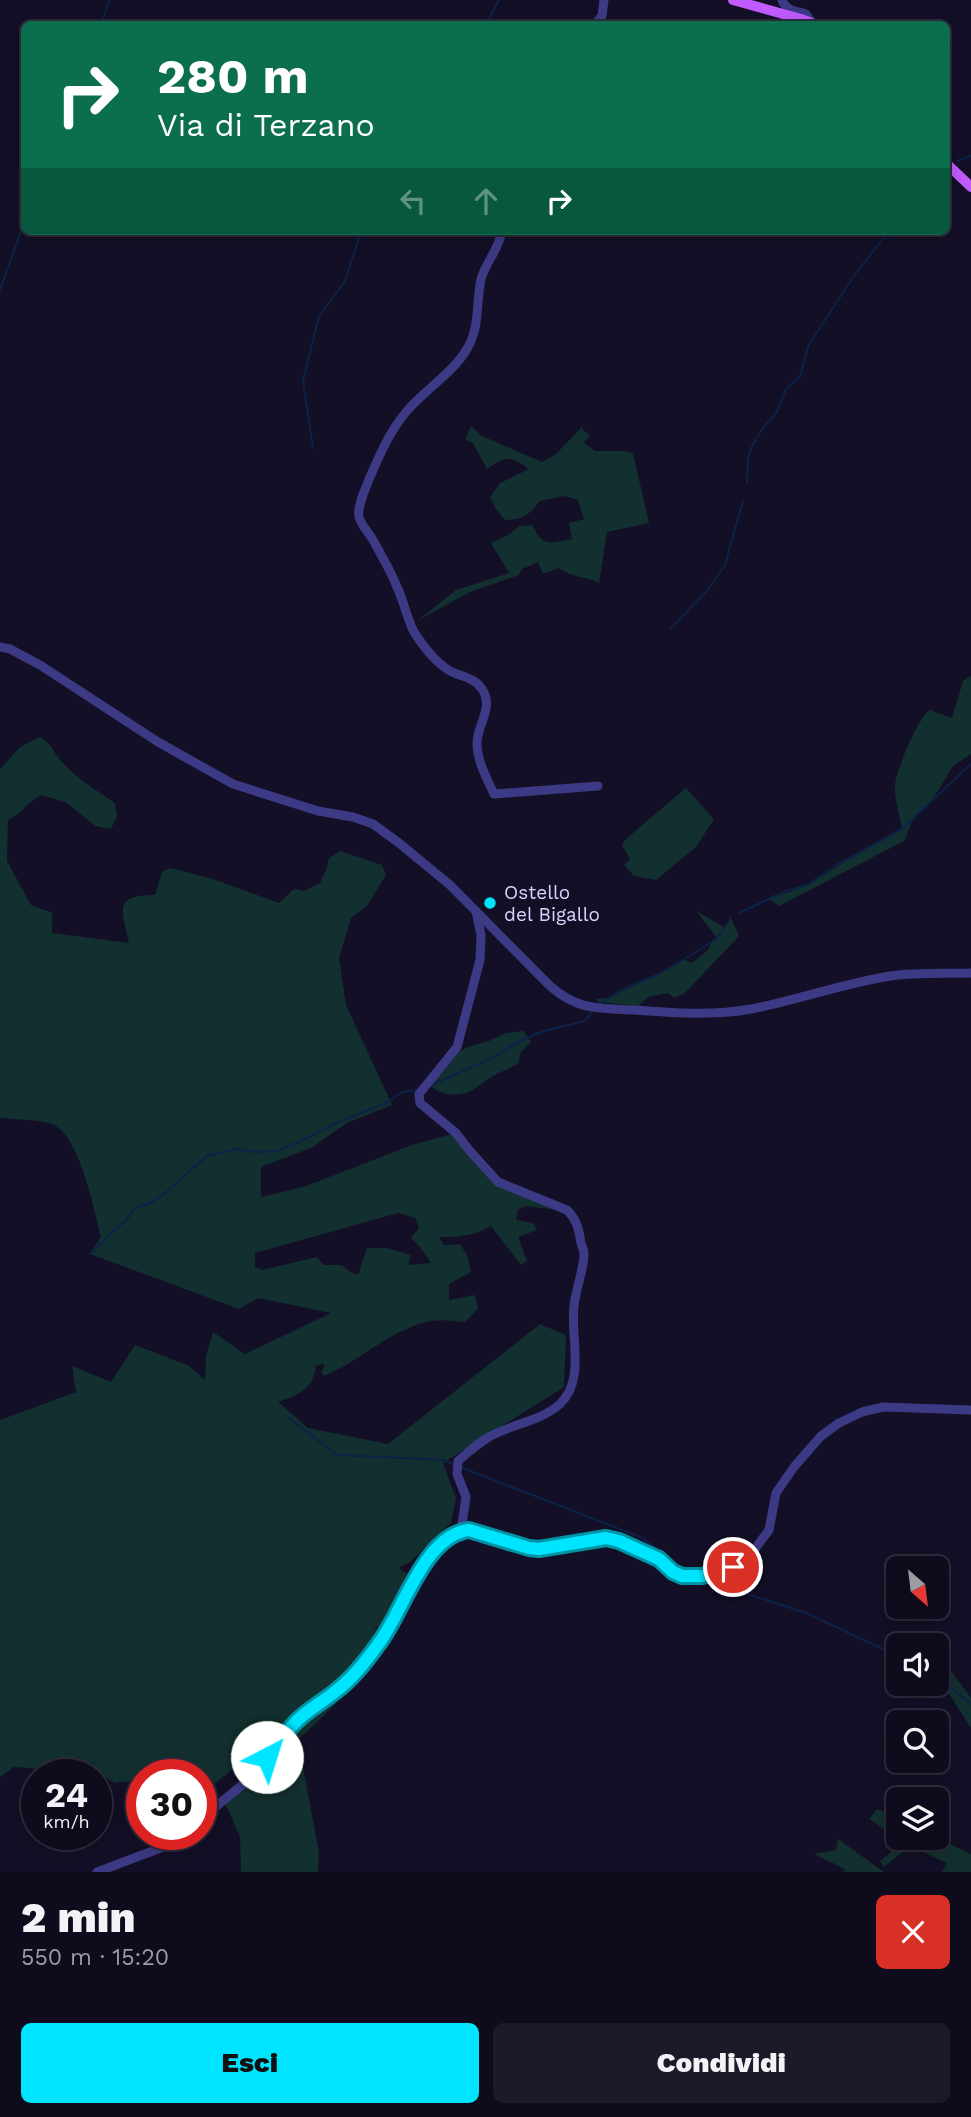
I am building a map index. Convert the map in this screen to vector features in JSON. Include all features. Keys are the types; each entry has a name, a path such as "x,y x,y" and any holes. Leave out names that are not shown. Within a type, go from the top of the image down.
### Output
{"main road":[{"path":"733,0 803,21"},
{"path":"950,167 971,187"}],"street":[{"path":"598,21 602,16 604,0"},
{"path":"782,0 784,6 806,14 811,21"},
{"path":"501,235 481,279 475,332 468,347 457,363 407,411 388,437 365,490 360,520 397,587 414,632 433,657 450,671 476,682 482,689 487,709 477,739 477,748 482,769 494,794 598,786"},
{"path":"0,647 10,649 40,665 158,742 233,784 318,811 353,817 373,824 439,874 550,986 564,998 577,1004 694,1014 750,1009 894,975 971,973"},
{"path":"461,1531 466,1497 457,1474 458,1461 497,1432 549,1412 571,1388 575,1350 574,1304 584,1255 575,1219 567,1210 498,1182 456,1133 420,1102 419,1094 457,1046 480,960 481,935 475,909"},
{"path":"217,1806 248,1780 295,1722 340,1689 381,1642 422,1567 450,1536 469,1530 539,1549 606,1538 659,1559 673,1572 682,1576 702,1576 733,1567 751,1554 769,1530 776,1493 807,1450 839,1423 862,1412 883,1407 971,1410"},
{"path":"97,1872 155,1850"}],"green space":[{"path":"471,426 482,436 542,462 556,454 583,426 583,430 590,435 584,443 595,451 633,453 649,523 607,532 599,583 559,568 543,574 538,562 522,569 519,575 470,592 417,621 456,590 509,573 491,543 510,534 519,526 532,525 544,541 572,539 569,523 584,519 578,500 565,496 540,501 525,515 505,520 490,497 500,483 529,469 508,459 487,469 473,443 465,439"},
{"path":"971,676 971,754 953,766 933,799 912,821 904,841 779,906 769,899 811,883 902,829 895,785 908,745 930,710 952,718 963,681"},
{"path":"40,737 74,774 115,803 117,816 111,829 95,826 67,803 42,795 8,820 7,861 31,905 52,913 52,933 129,943 123,907 132,898 155,895 162,872 170,868 213,879 279,903 294,889 304,891 320,883 329,858 340,851 382,865 386,875 367,906 351,918 339,958 346,1005 392,1105 347,1123 311,1148 261,1167 261,1197 306,1186 412,1145 456,1133 498,1182 558,1210 525,1206 518,1210 516,1220 533,1223 537,1230 518,1237 527,1261 521,1265 491,1226 466,1235 439,1237 444,1245 460,1244 468,1257 471,1272 449,1284 449,1300 475,1295 478,1309 465,1322 435,1320 403,1330 324,1376 321,1372 325,1364 316,1365 312,1380 304,1390 278,1402 308,1428 388,1444 540,1324 566,1335 564,1387 443,1463 456,1498 451,1523 410,1562 398,1568 412,1576 380,1629 372,1625 380,1632 351,1668 348,1687 335,1705 298,1740 319,1853 318,1872 241,1872 240,1837 225,1803 248,1784 232,1770 217,1782 217,1759 126,1759 126,1782 115,1783 112,1781 112,1759 21,1759 21,1767 14,1767 0,1777 0,1420 76,1392 72,1366 111,1382 135,1345 189,1366 205,1380 206,1356 213,1332 245,1354 331,1313 258,1298 239,1309 90,1254 101,1237 85,1175 71,1144 63,1132 49,1123 0,1118 0,769 20,747","holes":["398,1213 415,1218 419,1228 411,1238 431,1263 408,1265 411,1255 386,1248 367,1248 358,1275 342,1265 324,1265 317,1257 262,1270 255,1267 255,1253"]},
{"path":"686,788 714,819 696,847 656,880 634,876 624,865 630,859 622,845"},
{"path":"696,911 724,927 731,918 739,936 685,993 674,998 668,993 648,997 638,1006 599,1002 595,999 608,998 657,975 683,959 692,963 708,950 711,942 717,938"},
{"path":"524,1031 531,1042 520,1053 519,1063 464,1094 444,1093 431,1086 452,1055 505,1033"},
{"path":"952,1672 971,1698 971,1728 949,1694 949,1673"},
{"path":"877,1809 886,1813 886,1830 869,1819"},
{"path":"838,1839 884,1872 844,1872 845,1869 814,1854 836,1850"},
{"path":"949,1843 971,1854 971,1872 942,1872 947,1863 919,1850 949,1850"},
{"path":"893,1850 905,1850 884,1867 880,1861"}],"waterway":[{"path":"102,21 110,0"},
{"path":"488,21 499,0"},
{"path":"957,161 971,156"},
{"path":"0,290 21,231"},
{"path":"313,448 303,381 319,316 345,281 360,235"},
{"path":"747,482 748,457 753,444 777,412 786,389 800,376 809,344 856,273 886,235"},
{"path":"670,629 707,591 725,565 743,500"},
{"path":"739,913 783,892 809,884 835,866 902,829 971,764"},
{"path":"598,1005 623,989 657,975 698,951 717,938 731,918"},
{"path":"430,1086 496,1056 520,1041 544,1031 585,1021 591,1013"},
{"path":"90,1254 135,1208 151,1203 163,1195 207,1156 236,1149 254,1152 278,1151 338,1122 384,1104 403,1092 417,1090"},
{"path":"285,1415 337,1455 444,1460 455,1465"},
{"path":"460,1467 643,1538 684,1572"},
{"path":"702,1579 806,1613 886,1650"},
{"path":"949,1686 971,1704"}],"place":[{"name":"Ostello del Bigallo","path":"490,903"}],"route":[{"path":"267,1757 295,1722 340,1689 381,1642 422,1567 450,1536 461,1531 469,1530 539,1549 606,1538 659,1559 673,1572 682,1576 702,1576 733,1567"}]}
